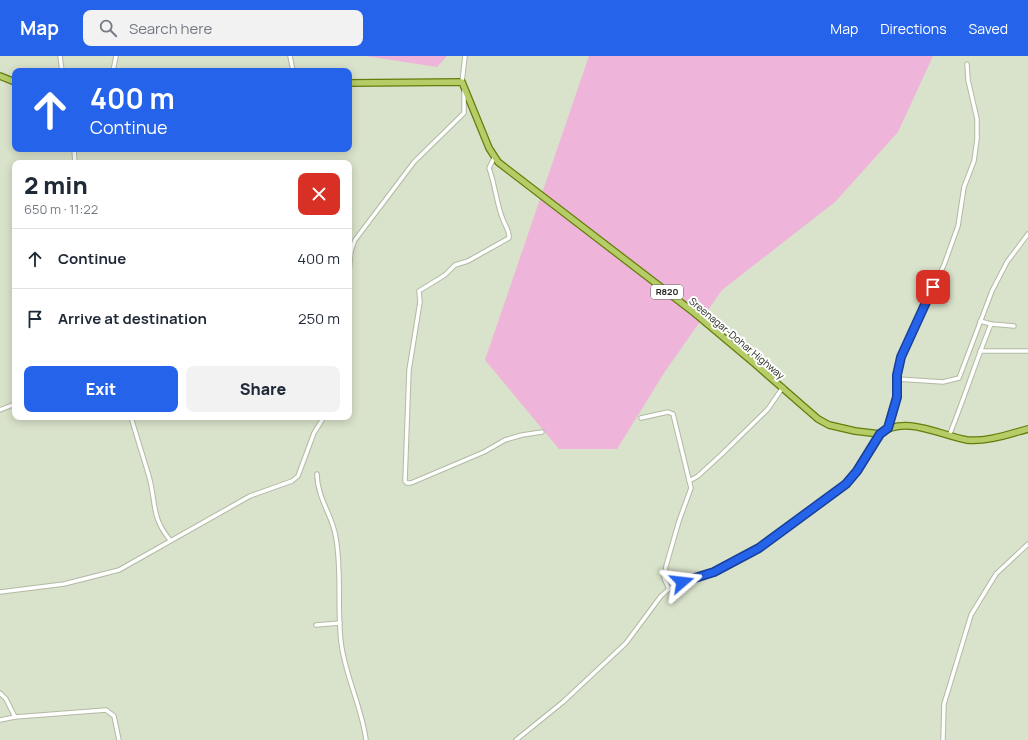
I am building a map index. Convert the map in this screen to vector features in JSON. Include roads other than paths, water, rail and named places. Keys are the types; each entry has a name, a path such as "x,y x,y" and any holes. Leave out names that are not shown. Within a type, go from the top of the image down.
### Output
{"main road":[{"path":"0,76 12,81"},
{"path":"352,83 463,84 494,158"},
{"name":"Sreenagar-Dohar Highway","path":"494,158 692,311 823,422 855,431 880,434"},
{"path":"880,434 888,428 911,427 949,436 976,440 1028,429"}],"street":[{"path":"60,56 62,68"},
{"path":"114,68 116,56"},
{"path":"290,56 292,68"},
{"path":"352,248 357,236 414,162 464,113 464,56"},
{"path":"888,428 897,397 897,379 901,357 944,266 959,220 964,187 974,161 977,139 977,119 968,80 967,64"},
{"path":"494,158 489,168 496,190 500,211 509,233 509,238 468,261 455,265 445,275 419,291 420,302 409,370 405,481 410,484 484,452 509,438 542,432"},
{"path":"897,379 943,382 959,378 980,321 1002,272 1028,234"},
{"path":"980,321 990,324 1014,326"},
{"path":"949,436 961,408 990,324"},
{"path":"980,352 1028,351"},
{"path":"689,481 698,476 768,409 782,387"},
{"path":"0,410 12,405"},
{"path":"641,418 668,412 673,414 691,488 679,521 665,572 665,580 668,589"},
{"path":"132,420 149,478 155,515 160,528 170,540"},
{"path":"0,592 64,584 93,578 119,570 250,496 292,481 298,476 314,433 322,420"},
{"path":"516,740 563,702 626,643 661,596 668,589 677,584 714,572 771,540 846,484 857,471 880,434"},
{"path":"317,474 319,490 336,536 340,575 341,642 364,727 366,740"},
{"path":"943,740 944,704 971,615 996,574 1028,544"},
{"path":"316,625 340,623"},
{"path":"0,693 6,699 15,716"},
{"path":"0,720 15,716 106,710 114,716 119,740"}]}
